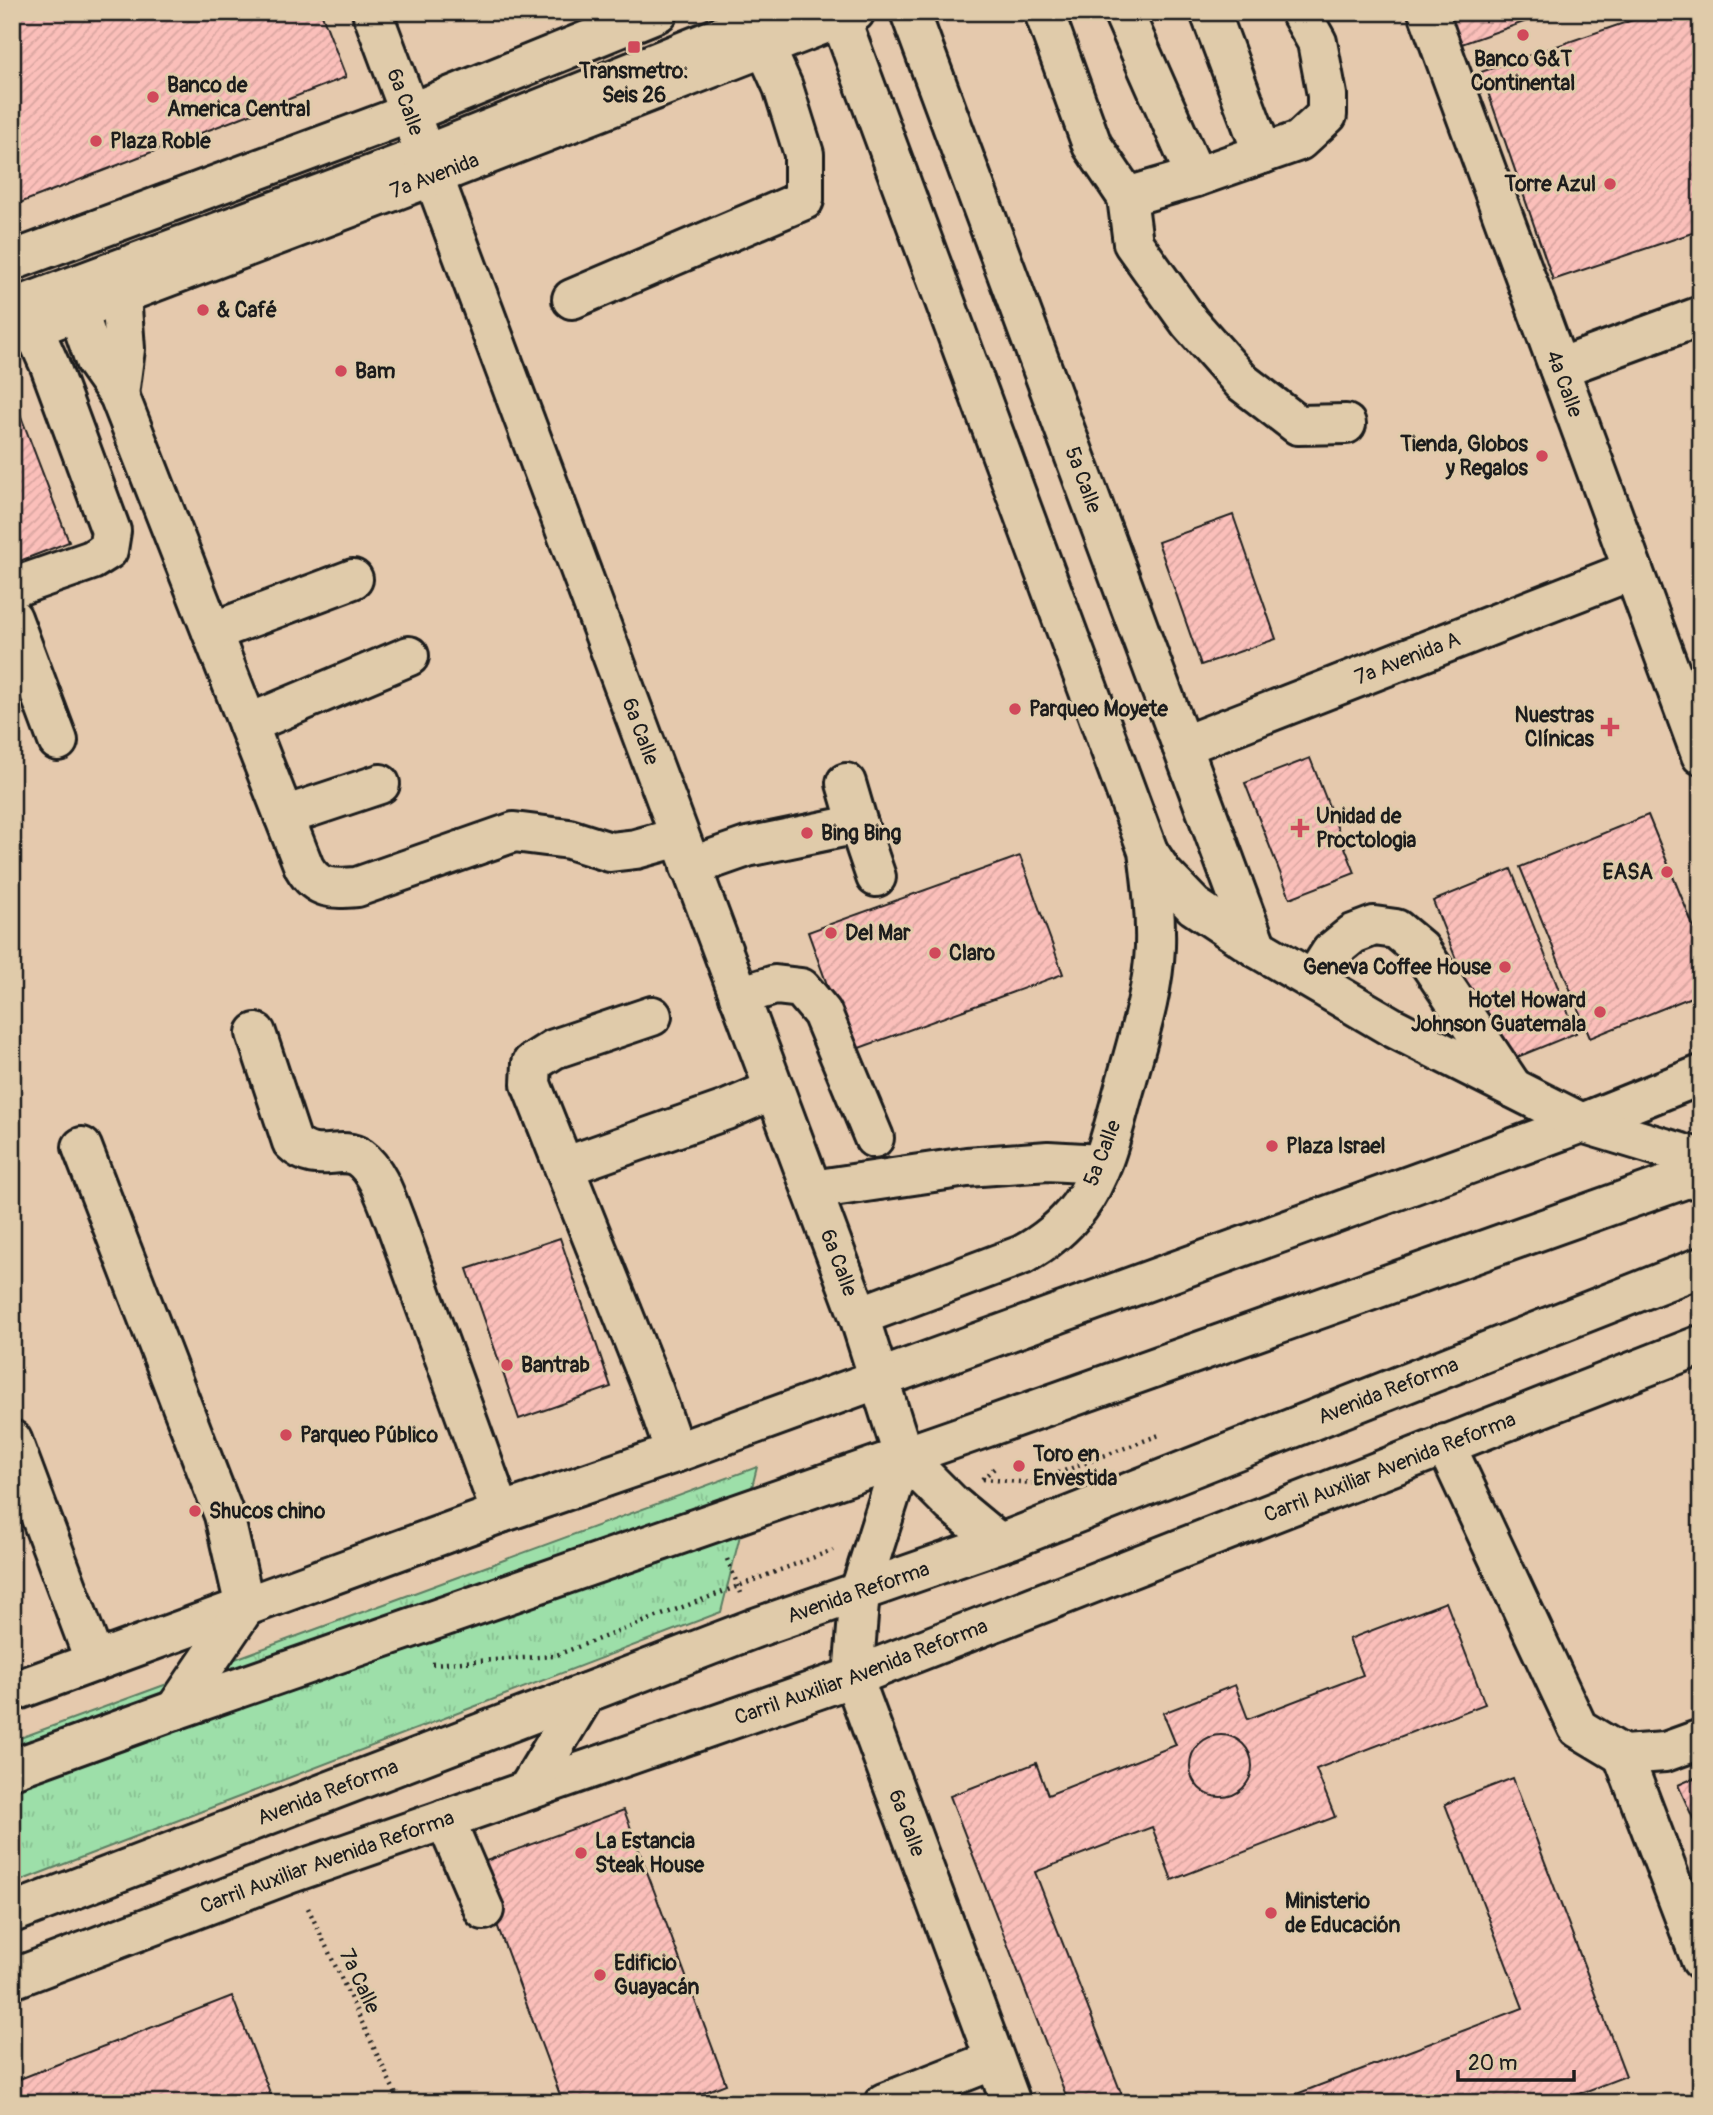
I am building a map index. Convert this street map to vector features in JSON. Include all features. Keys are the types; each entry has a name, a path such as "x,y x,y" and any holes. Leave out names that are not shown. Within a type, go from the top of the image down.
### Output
{"main road":[{"name":"6a Calle","path":"372,12 859,1316 903,1455 953,1504 999,1543"},
{"path":"12,261 410,113 658,12"},
{"path":"12,588 92,561 108,550 111,531 50,366 19,324 429,166 781,12"},
{"name":"5a Calle","path":"910,12 1257,948"},
{"path":"1044,12 1092,145 1127,197 1133,243 1190,323 1242,382 1298,425 1346,424"},
{"path":"1123,12 1196,177"},
{"path":"1210,12 1263,154"},
{"path":"1127,197 1196,177 1299,141 1327,116 1327,95 1317,42 1300,12"},
{"name":"4a Calle","path":"1428,12 1701,755"},
{"name":"7a Avenida","path":"19,324 78,312 429,166 765,47 844,14"},
{"name":"5a Calle","path":"844,14 1148,851 1163,874 1194,906 1257,948 1392,1027 1582,1123 1701,1158"},
{"path":"572,299 804,200 804,154 783,87 765,47"},
{"path":"119,395 125,349 121,295"},
{"path":"78,312 95,361 119,395 311,879 333,889 357,887 514,832 569,839 610,852 636,849 685,852 747,848 858,824"},
{"path":"1559,368 1701,316"},
{"name":"7a Avenida A","path":"1182,746 1633,570"},
{"path":"212,632 353,579"},
{"path":"12,618 58,741"},
{"path":"248,724 409,656"},
{"path":"846,783 876,877"},
{"path":"284,816 380,784"},
{"name":"5a Calle","path":"859,1316 1022,1255 1042,1244 1079,1208 1101,1164 1131,1066 1153,972 1155,911 1148,851"},
{"path":"1312,980 1331,952 1353,934 1374,926 1396,929 1420,949 1513,1088"},
{"path":"739,996 775,985 801,988 822,1013 874,1138"},
{"path":"652,1016 554,1049 532,1063 531,1084 653,1389 675,1453"},
{"path":"256,1032 292,1142 302,1151 317,1155 342,1153 358,1157 370,1169 383,1193 396,1221 501,1513"},
{"path":"12,1692 1582,1123 1701,1076"},
{"path":"564,1167 726,1110 774,1090"},
{"path":"82,1147 224,1515 245,1607 175,1710"},
{"path":"812,1190 967,1167 1048,1161 1101,1164"},
{"path":"13,1768 1701,1173"},
{"name":"Avenida Reforma","path":"12,1913 755,1628 999,1543 1701,1267"},
{"name":"Carril Auxiliar Avenida Reforma","path":"12,1979 291,1873 853,1677 1701,1345"},
{"path":"12,1440 95,1662"},
{"path":"1445,1444 1578,1728 1623,1755 1665,1752 1701,1739"},
{"name":"6a Calle","path":"903,1455 860,1591 853,1677 1011,2103"},
{"path":"528,1789 586,1693"},
{"path":"1623,1755 1701,1960"},
{"path":"445,1819 484,1910"},
{"path":"884,2103 994,2060"}],"path":[{"path":"430,1664 554,1656 737,1584 877,1534"},
{"name":"7a Calle","path":"291,1873 400,2103"}],"green space":[{"path":"757,1467 721,1612 12,1884 12,1741"}],"building":[{"name":"Plaza Roble","path":"12,12 321,12 346,77 12,206"},
{"path":"1444,12 1552,12 1456,46"},
{"name":"Torre Azul","path":"1656,12 1701,12 1701,230 1553,280 1481,72"},
{"path":"12,393 69,542 12,564"},
{"path":"1233,515 1276,639 1201,665 1158,542"},
{"name":"Unidad de Proctologia","path":"1310,758 1355,873 1290,898 1245,783"},
{"path":"1648,815 1701,945 1701,993 1590,1038 1520,867"},
{"name":"Claro","path":"1020,856 1063,974 851,1051 808,932"},
{"name":"Geneva Coffee House","path":"1511,869 1576,1033 1498,1065 1433,901"},
{"path":"560,1238 611,1387 519,1419 467,1269"},
{"path":"1446,1602 1485,1704 1316,1769 1335,1817 1172,1880 1152,1827 1035,1872 1125,2103 1069,2103 950,1796 1036,1763 1048,1795 1176,1745 1163,1713 1235,1685 1248,1719 1363,1675 1349,1639"},
{"path":"1215,1735 1227,1735 1243,1744 1250,1754 1250,1778 1243,1788 1227,1797 1215,1797 1204,1792 1195,1783 1190,1772 1190,1760 1195,1749 1204,1740"},
{"path":"1701,1775 1701,1836 1678,1785"},
{"path":"1513,1778 1626,2076 1555,2103 1273,2103 1523,2008 1445,1804"},
{"name":"Edificio Guayacán","path":"624,1810 726,2084 677,2103 563,2103 475,1865"},
{"path":"232,1996 274,2103 12,2103 12,2082"}],"place":[{"name":"Banco G&T Continental","path":"1523,35"},
{"name":"Transmetro: Seis 26","path":"634,47"},
{"name":"Banco de America Central","path":"153,97"},
{"name":"Plaza Roble","path":"96,141"},
{"name":"Torre Azul","path":"1610,184"},
{"name":"& Café","path":"203,310"},
{"name":"Bam","path":"341,371"},
{"name":"Tienda, Globos y Regalos","path":"1542,456"},
{"name":"Parqueo Moyete","path":"1015,709"},
{"name":"Nuestras Clínicas","path":"1610,727"},
{"name":"Unidad de Proctologia","path":"1300,828"},
{"name":"Bing Bing","path":"807,833"},
{"name":"EASA","path":"1667,872"},
{"name":"Del Mar","path":"831,933"},
{"name":"Claro","path":"935,953"},
{"name":"Geneva Coffee House","path":"1505,967"},
{"name":"Hotel Howard Johnson Guatemala","path":"1600,1012"},
{"name":"Plaza Israel","path":"1272,1146"},
{"name":"Bantrab","path":"507,1365"},
{"name":"Parqueo Público","path":"286,1435"},
{"name":"Toro en Envestida","path":"1019,1466"},
{"name":"Shucos chino","path":"195,1511"},
{"name":"La Estancia Steak House","path":"581,1853"},
{"name":"Ministerio de Educación","path":"1271,1913"},
{"name":"Edificio Guayacán","path":"600,1975"}]}
